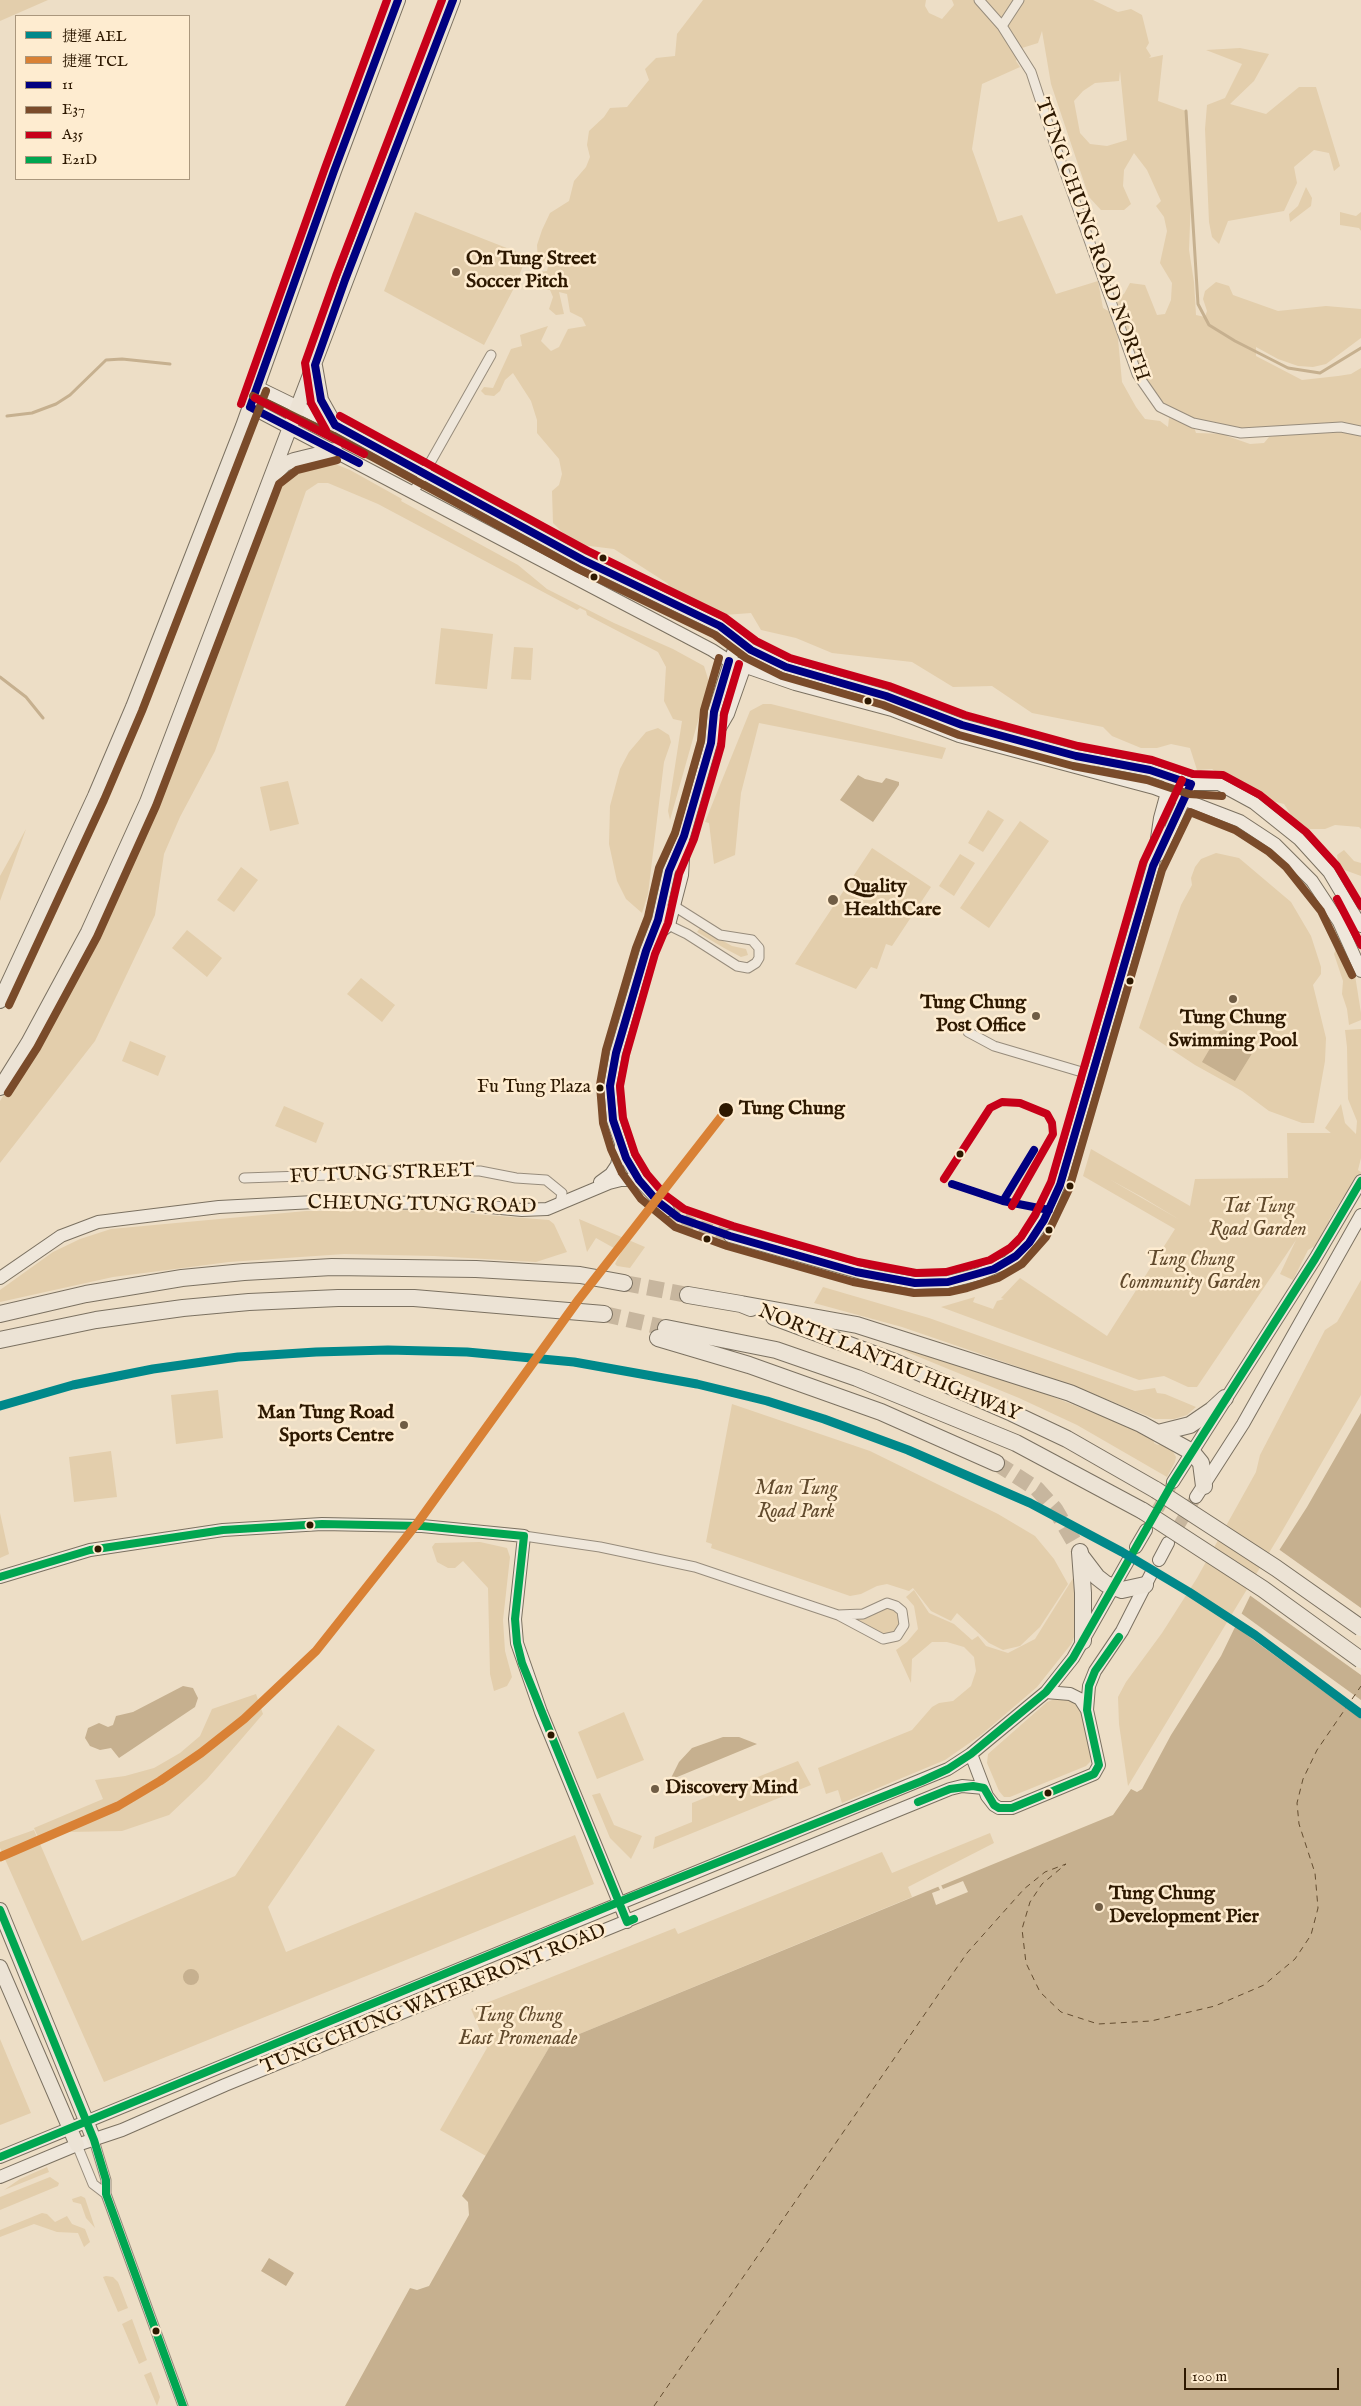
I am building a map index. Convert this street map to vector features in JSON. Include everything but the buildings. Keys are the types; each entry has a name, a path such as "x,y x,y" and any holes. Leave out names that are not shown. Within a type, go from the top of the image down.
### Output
{"highway":[{"path":"0,1314 86,1294 182,1278 332,1267 476,1269 580,1275 624,1283"},
{"name":"NORTH LANTAU HIGHWAY","path":"688,1295 741,1304 895,1362 1012,1412 1067,1439 1156,1490 1276,1568 1361,1628"},
{"path":"0,1340 105,1318 248,1302 338,1298 414,1298 545,1308 602,1318"},
{"path":"741,1304 871,1328 1070,1393 1158,1433 1192,1452 1201,1463 1200,1492"},
{"name":"NORTH LANTAU HIGHWAY","path":"996,1463 880,1412 662,1333 776,1350 850,1375 1016,1443 1143,1511 1263,1589 1361,1660"},
{"path":"1158,1433 1190,1425 1212,1410 1225,1398"},
{"path":"1083,1641 1081,1554 1097,1577 1114,1588 1130,1590 1148,1579"}],"main road":[{"path":"0,1001 95,796 129,716 250,407 334,171 398,0"},
{"path":"0,1088 28,1042 88,932 147,802 315,365 348,270 453,0"},
{"path":"315,365 321,400 335,425"},
{"path":"257,387 298,406 425,472 583,560 720,626 751,650 786,667 886,696 962,725 1076,756 1150,770 1191,784 1219,784 1254,803 1283,825 1329,872 1361,926"},
{"path":"250,407 291,426 413,493 712,650 729,661 795,684 892,710 959,736 1167,792 1240,821 1275,844 1312,881 1330,906 1361,971"},
{"path":"270,478 285,464 294,460 335,450"},
{"path":"663,922 669,871 684,836 711,743 714,712 737,640"},
{"path":"711,743 728,714 751,650"},
{"path":"730,1236 869,1275 902,1282 932,1284 979,1274 1008,1262 1024,1249 1044,1220 1060,1185 1153,866 1160,818 1172,778"},
{"path":"1153,866 1191,784"},
{"path":"668,1210 639,1180 621,1146 611,1108 610,1086 613,1066 650,940 674,906 682,875 684,836"},
{"path":"588,1191 614,1171 620,1157 621,1146"},
{"path":"560,1204 588,1191 621,1180 639,1180"},
{"path":"1173,1482 1315,1259 1361,1181"},
{"name":"CHEUNG TUNG ROAD","path":"0,1278 61,1236 82,1227 145,1215 219,1207 314,1202 448,1203 522,1210 547,1208 560,1204"},
{"path":"1200,1492 1243,1424 1361,1215"},
{"path":"0,1578 50,1560 90,1550 223,1530 331,1524 422,1526 524,1536 515,1619 519,1649 541,1712 627,1922"},
{"path":"1136,1547 1146,1530"},
{"path":"1159,1560 1168,1543"},
{"name":"TUNG CHUNG WATERFRONT ROAD","path":"0,2157 618,1902 922,1781 971,1754 1046,1692 1083,1641 1128,1561"},
{"path":"971,1754 984,1788 994,1806 1006,1809 1094,1774 1099,1765 1087,1710 1091,1678 1122,1631 1148,1579"},
{"path":"1046,1692 1070,1694 1080,1699 1087,1710"},
{"name":"TUNG CHUNG WATERFRONT ROAD","path":"0,2176 94,2140 950,1789 962,1786 984,1788"},
{"path":"0,1910 94,2140"},
{"path":"0,1967 77,2145"}],"street":[{"name":"TUNG CHUNG ROAD NORTH","path":"978,0 1002,26 1031,72 1056,148 1137,374 1160,407 1193,423 1241,433 1341,427 1361,431"},
{"path":"1002,26 1019,0"},
{"path":"413,493 491,355"},
{"path":"663,922 742,968 752,966 759,958 759,948 752,940 720,935 674,906"},
{"path":"968,1032 994,1046 1092,1075"},
{"name":"FU TUNG STREET","path":"244,1178 331,1176 357,1172 480,1171 516,1178 546,1180 562,1193 560,1204"},
{"path":"524,1536 617,1550 696,1566 838,1615 883,1639 897,1636 904,1625 902,1611 888,1603 863,1614 838,1615"},
{"path":"94,2140 106,2180 106,2194 183,2406"},
{"path":"77,2145 93,2184 106,2194"}],"green space":[{"path":"0,0 48,0 0,21"},
{"path":"703,0 926,0 925,6 929,13 942,19 954,5 952,0 1093,0 1118,12 1131,9 1142,15 1149,43 1146,48 1151,56 1149,58 1163,55 1158,101 1186,111 1191,198 1189,250 1194,282 1196,315 1205,317 1207,311 1203,299 1205,291 1216,282 1229,286 1233,295 1278,311 1326,306 1361,309 1361,338 1326,364 1313,367 1298,366 1278,359 1256,347 1256,356 1302,380 1351,374 1361,368 1361,829 1359,827 1335,825 1325,829 1308,829 1293,818 1284,804 1264,799 1237,786 1212,769 1197,770 1190,748 1171,744 1157,748 1141,748 1112,736 1103,727 1032,713 992,686 953,687 912,662 832,653 796,638 761,630 751,613 724,615 676,594 667,583 614,549 574,544 553,523 552,491 559,485 562,474 559,459 537,433 537,420 531,401 513,373 505,380 500,391 494,396 485,395 481,391 484,387 493,388 511,349 522,346 520,335 548,326 541,341 551,351 559,347 568,329 586,326 582,318 570,312 567,294 559,292 564,314 556,315 549,309 553,297 550,290 536,288 527,280 532,273 547,271 549,262 538,261 537,245 550,213 569,201 574,181 586,167 590,157 587,145 589,131 604,117 610,108 627,107 649,80 645,69 656,58 675,56 677,34","holes":["1042,31 1051,84 1089,197 1101,210 1124,210 1131,204 1123,186 1124,170 1134,153 1147,170 1161,201 1156,206 1164,217 1167,231 1160,263 1172,283 1171,300 1165,314 1157,315 1145,285 1130,283 1124,294 1110,301 1150,395 1188,422 1169,418 1168,427 1160,421 1145,419 1136,407 1122,382 1117,328 1112,313 1103,308 1098,281 1056,294 1022,215 998,222 972,149 982,84 1020,67 1016,61 1022,48 1038,43","1120,71 1127,140 1107,146 1090,144 1080,133 1074,101 1083,91 1095,83 1119,81","1193,424 1241,433 1287,434 1269,437 1264,443 1250,444 1227,436 1228,434 1196,433"]},
{"path":"1240,48 1269,54 1254,81 1230,104 1266,114 1299,87 1316,87 1340,166 1334,171 1329,153 1314,150 1294,167 1297,183 1284,211 1228,221 1219,244 1212,237 1209,222 1205,129 1207,105 1225,98 1242,64 1206,50"},
{"path":"1306,187 1312,198 1311,206 1290,222 1289,214 1298,206"},
{"name":"On Tung Street Soccer Pitch","path":"415,212 527,256 514,288 484,345 384,291"},
{"path":"1340,212 1356,216 1361,212 1361,231 1359,228 1340,225"},
{"path":"323,459 350,470 402,499 401,501 518,565 547,589 614,623 673,649 704,666 709,682 670,820 668,811 682,721 673,719 664,701 666,667 658,652 587,615 586,611 580,608 577,610 378,504 328,483 318,483 306,491 215,751 180,817 164,854 155,915 95,1041 0,1163 0,1101 81,958 131,855 234,594 262,508 283,469"},
{"path":"441,628 493,634 487,689 435,684"},
{"path":"514,647 533,648 531,680 511,679"},
{"path":"763,704 771,704 946,748 942,759 759,723 741,793 735,855 714,864 709,823 705,822 750,711"},
{"path":"658,728 669,735 671,742 664,762 648,894 642,913 626,899 617,881 609,844 610,806 620,769 629,752 646,732"},
{"path":"288,781 299,824 270,831 260,787"},
{"path":"988,810 1004,820 983,852 968,843"},
{"path":"1020,821 1049,841 989,928 960,908"},
{"path":"26,829 0,901 0,876"},
{"path":"872,848 931,887 892,946 886,944 877,969 871,967 856,989 795,964"},
{"path":"1344,850 1354,861 1361,863 1361,876 1339,868 1337,855"},
{"name":"Tung Chung Swimming Pool","path":"1216,853 1239,858 1291,902 1311,936 1321,967 1321,974 1313,985 1326,1038 1325,1061 1314,1123 1302,1123 1269,1111 1242,1091 1195,1065 1139,1028 1181,905 1192,885 1191,878 1195,867 1201,859"},
{"path":"960,854 975,863 954,896 939,886"},
{"path":"241,867 258,880 234,912 217,900"},
{"path":"700,928 732,946 746,949 748,955 741,957 724,948 697,932"},
{"path":"187,930 222,958 207,977 172,948"},
{"path":"1341,936 1354,969 1361,1013 1361,1020 1349,1025 1347,1009 1342,994 1343,981 1334,954"},
{"path":"361,978 395,1005 382,1022 347,994"},
{"path":"1361,1029 1361,1158 1358,1170 1361,1172 1361,1192 1344,1196 1329,1220 1332,1236 1308,1250 1293,1280 1280,1274 1296,1240 1197,1387 1188,1387 1164,1376 1139,1380 941,1307 975,1297 973,1302 993,1309 997,1301 1004,1299 1001,1298 1020,1278 1107,1336 1175,1229 1083,1176 1091,1149 1190,1206 1195,1179 1288,1178 1287,1133 1331,1133 1325,1128 1341,1104 1345,1123 1356,1134 1357,1121 1348,1099 1345,1030","holes":["1109,1179 1142,1197 1180,1220"]},
{"path":"130,1041 166,1056 158,1076 122,1061"},
{"path":"284,1106 324,1123 316,1143 275,1126"},
{"path":"425,1210 549,1220 554,1224 567,1252 536,1262 434,1256 344,1254 229,1262 113,1277 0,1302 0,1290 53,1252 80,1239 111,1229 306,1211"},
{"path":"579,1219 645,1247 630,1268 617,1266 615,1264 621,1252 596,1238 587,1252"},
{"path":"1361,1280 1361,1395 1281,1533 1128,1786 1119,1724 1118,1697 1126,1682 1162,1633 1197,1578 1256,1472 1260,1455 1325,1330 1337,1322"},
{"path":"823,1287 929,1318 1135,1391 1155,1388 1157,1393 1165,1394 1196,1407 1187,1415 1174,1419 1155,1419 1074,1386 902,1327 814,1303"},
{"path":"899,1346 1020,1384 1153,1436 1154,1443 1158,1445 1162,1442 1170,1446 1176,1457 1175,1462 1167,1477 1077,1425 1019,1398 902,1350"},
{"path":"218,1390 223,1438 176,1444 171,1395"},
{"name":"Man Tung Road Park","path":"732,1404 870,1451 998,1514 1035,1536 1054,1559 1068,1584 1040,1627 1020,1646 1003,1650 989,1643 957,1613 951,1621 931,1611 913,1588 909,1591 887,1584 850,1596 711,1548 712,1544 706,1542"},
{"path":"111,1451 117,1497 74,1502 69,1457"},
{"path":"0,1513 9,1554 0,1558"},
{"path":"480,1542 507,1548 510,1557 503,1620 505,1651 512,1677 507,1686 494,1691 490,1674 488,1588 463,1561 455,1568 448,1568 437,1562 432,1547 435,1543"},
{"path":"1075,1575 1080,1619 1072,1643 1037,1687 981,1735 945,1760 842,1803 838,1790 826,1794 818,1768 912,1730 932,1707 939,1703 953,1701 971,1686 976,1671 974,1657 964,1647 947,1642 932,1642 912,1659 911,1683 896,1650 907,1642 918,1629 914,1606 906,1597 914,1590 929,1613 954,1624 972,1640 978,1636 986,1646 1008,1653 1035,1639"},
{"path":"882,1607 893,1608 899,1613 901,1624 893,1634 881,1634 857,1620 868,1617"},
{"path":"256,1694 263,1714 207,1779 169,1815 122,1831 68,1832 40,1842 34,1828 103,1799 95,1780 125,1776 154,1768 180,1753 200,1736 212,1709"},
{"path":"1057,1698 1073,1701 1081,1709 1091,1756 1090,1762 1086,1766 1010,1797 1004,1797 999,1791 987,1763 988,1754 1047,1702"},
{"path":"624,1712 644,1760 597,1779 578,1732"},
{"path":"338,1725 375,1750 268,1907 286,1952 575,1835 594,1884 104,2082 0,1848 0,1842 34,1830 82,1941 235,1876"},
{"path":"798,1761 811,1785 653,1849 655,1837 692,1822 692,1803"},
{"path":"600,1793 614,1825 642,1836 631,1859 610,1838 592,1795"},
{"name":"Tung Chung East Promenade","path":"990,1833 994,1843 908,1887 912,1897 550,2046 486,2156 440,2130 487,2048 471,2009 675,1928 678,1934 882,1852 892,1873"},
{"path":"0,2039 31,2113 0,2125"},
{"path":"47,2167 49,2172 4,2190 20,2179"},
{"path":"50,2177 59,2183 58,2186 0,2210 0,2197"},
{"path":"81,2196 85,2198 95,2228 86,2218 81,2204 73,2202 72,2199"},
{"path":"42,2213 47,2214 55,2222 67,2216 72,2224 85,2229 90,2242 84,2247 78,2233 57,2232 34,2224 0,2237 0,2230"},
{"path":"103,2277 113,2277 118,2282 128,2308 118,2312"},
{"path":"132,2319 147,2360 139,2364 122,2324"},
{"path":"151,2372 160,2397 157,2406 144,2375"}],"shaded area":[{"path":"858,775 865,779 882,783 886,778 899,782 899,785 873,822 840,800"},
{"path":"1222,1028 1256,1047 1235,1081 1202,1062"},
{"path":"1361,1413 1361,2406 345,2406 410,2288 417,2290 429,2286 469,2215 468,2202 462,2196 550,2046 1113,1815 1131,1789 1137,1792 1142,1789 1171,1735 1221,1656 1251,1594 1307,1507"},
{"path":"183,1686 193,1688 198,1698 195,1707 119,1758 111,1748 100,1750 90,1746 85,1738 88,1728 99,1723 108,1727 113,1725 116,1716 133,1712"},
{"path":"723,1737 739,1737 757,1744 670,1780 679,1762 692,1748"},
{"path":"191,1969 197,1971 199,1977 197,1983 191,1985 185,1983 183,1977 185,1971"},
{"path":"269,2258 294,2273 286,2286 261,2271"}],"pier":[{"path":"1277,1548 1361,1608 1361,1675 1248,1594"},
{"path":"1238,1611 1361,1700 1361,1719 1232,1624"},
{"path":"963,1881 968,1892 936,1905 932,1893 940,1890 937,1884 940,1883 943,1889"}],"waterway":[{"path":"1186,111 1198,304 1209,325 1235,341 1288,368 1320,373 1361,348"},
{"path":"7,416 32,413 56,404 70,395 106,360 122,359 170,364"},
{"path":"0,677 26,697 43,718"}],"ferry route":[{"path":"654,2406 967,1953 1024,1889 1045,1872 1066,1864 1042,1884 1030,1902 1022,1929 1026,1963 1040,1992 1061,2012 1098,2024 1151,2021 1215,2006 1264,1985 1295,1959 1311,1935 1318,1908 1315,1873 1299,1824 1297,1803 1303,1779 1317,1750 1361,1686"}],"tunnel":[{"path":"668,1210 693,1224 730,1236"},
{"path":"624,1283 688,1295"},
{"path":"604,1314 666,1328"},
{"path":"996,1463 1037,1489 1055,1509 1080,1552"},
{"path":"1149,1525 1173,1482"},
{"path":"1170,1540 1196,1497"}],"metro line":[{"name":"TCL","path":"0,1857 118,1806 160,1781 201,1753 244,1719 316,1651 419,1521 579,1299 728,1108"},
{"name":"AEL","path":"0,1406 73,1385 153,1369 238,1357 316,1352 388,1350 467,1352 574,1362 697,1384 767,1401 824,1419 908,1450 1030,1503 1122,1552 1189,1592 1255,1635 1361,1714"}],"transit line":[{"name":"A35","path":"241,404 387,0"},
{"name":"11","path":"250,407 334,171 398,0"},
{"name":"A35","path":"326,430 311,403 305,363 336,276 442,0"},
{"name":"11","path":"335,425 321,400 315,365 345,280 453,0"},
{"name":"E37","path":"9,1005 104,800 142,711 266,391"},
{"name":"E37","path":"253,396 330,434 578,569 715,635 746,658 782,676 883,705 959,735 1073,766 1147,780 1189,794 1222,796"},
{"name":"A35","path":"255,398 364,454"},
{"name":"11","path":"250,407 359,463"},
{"name":"A35","path":"340,416 588,551 724,617 756,641 790,658 889,686 965,715 1078,746 1152,760 1193,774 1223,775 1260,795 1306,832 1337,866 1361,906"},
{"name":"11","path":"335,425 583,560 720,626 751,650 786,667 886,696 962,725 1076,756 1150,770 1191,784"},
{"name":"E37","path":"8,1093 37,1048 97,937 156,806 279,484 297,470 337,460"},
{"name":"E37","path":"719,658 704,710 701,741 675,833 659,868 648,917 636,948 606,1050 600,1085 603,1123 611,1149 622,1173 641,1199 675,1227 727,1246 853,1282 914,1293 949,1292 967,1288 998,1278 1022,1264 1046,1237 1069,1189 1162,870 1190,812 1235,830 1269,852 1286,867 1321,911 1352,975"},
{"name":"11","path":"729,661 714,712 711,743 684,836 669,871 658,920 646,951 616,1053 610,1086 613,1120 626,1158 639,1180 658,1202 679,1218 730,1236 856,1272 915,1283 948,1282 994,1269 1016,1256 1029,1243 1044,1220 1060,1185 1153,866 1191,784"},
{"name":"A35","path":"739,664 724,714 721,746 694,839 679,874 668,923 655,954 626,1055 620,1086 623,1118 635,1154 647,1174 665,1195 684,1209 733,1226 858,1262 916,1273 946,1272 990,1260 1010,1248 1021,1237 1035,1215 1051,1182 1143,863 1182,780"},
{"name":"A35","path":"1337,899 1361,945"},
{"name":"A35","path":"944,1179 990,1108 1002,1102 1020,1103 1047,1114 1052,1123 1053,1134 1012,1206"},
{"name":"11","path":"1003,1201 1034,1150"},
{"name":"E21D","path":"0,2157 631,1897 922,1781 948,1769 971,1754 1046,1692 1073,1658 1173,1482 1315,1259 1361,1181"},
{"name":"11","path":"952,1184 1003,1201 1049,1210"},
{"name":"E21D","path":"0,1577 90,1550 223,1530 322,1524 422,1526 524,1536"},
{"name":"E21D","path":"524,1536 515,1619 517,1643 522,1663 627,1922 634,1919"},
{"name":"E21D","path":"918,1802 950,1789 973,1786 984,1788 994,1805 999,1808 1012,1808 1094,1774 1099,1765 1087,1710 1089,1686 1095,1671 1119,1637"},
{"name":"E21D","path":"0,1910 94,2140 106,2180 106,2194 183,2406"}],"place":[{"name":"On Tung Street Soccer Pitch","path":"456,272"},
{"name":"Quality HealthCare","path":"833,900"},
{"name":"Tung Chung Swimming Pool","path":"1233,999"},
{"name":"Tung Chung Post Office","path":"1036,1016"},
{"name":"Fu Tung Plaza","path":"600,1088"},
{"name":"Tung Chung","path":"726,1110"},
{"name":"Man Tung Road Sports Centre","path":"404,1425"},
{"name":"Discovery Mind","path":"655,1789"},
{"name":"Tung Chung Development Pier","path":"1099,1907"}],"park label":[{"name":"Tat Tung Road Garden","path":"1258,1220"},
{"name":"Tung Chung Community Garden","path":"1190,1272"}]}
